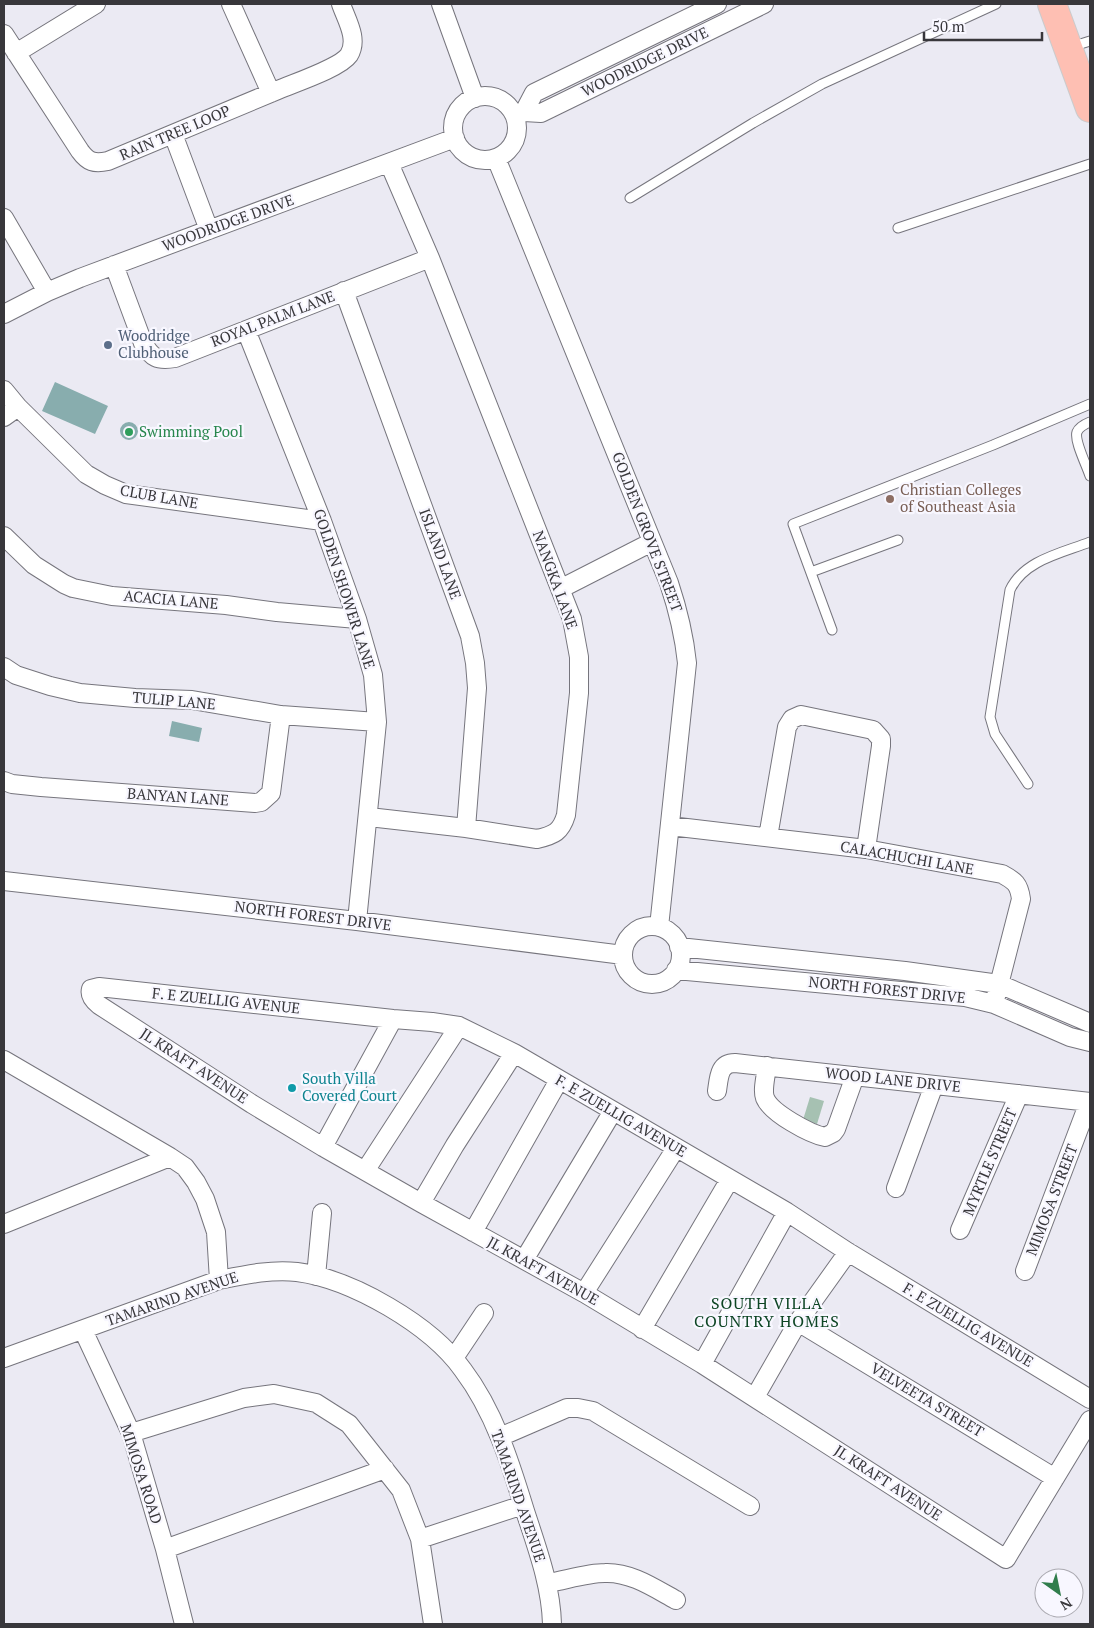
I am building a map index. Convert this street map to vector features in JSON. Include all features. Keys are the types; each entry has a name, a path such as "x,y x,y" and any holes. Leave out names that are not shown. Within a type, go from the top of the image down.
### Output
{"main road":[{"path":"1052,4 1079,45 1090,108"}],"street":[{"path":"16,53 96,4"},
{"path":"232,4 271,93"},
{"name":"RAIN TREE LOOP","path":"4,34 80,151 86,159 99,163 108,162 334,67 344,60 353,45 352,35 341,4"},
{"path":"441,4 475,98"},
{"name":"WOODRIDGE DRIVE","path":"519,114 534,93 717,4"},
{"name":"WOODRIDGE DRIVE","path":"519,114 540,113 764,4"},
{"path":"486,97 498,99 519,114 517,132 512,145 502,155 496,158 479,160 471,157 458,146 455,138 454,124 458,111 468,101 486,97"},
{"path":"173,134 209,230"},
{"name":"WOODRIDGE DRIVE","path":"4,314 47,292 114,265 455,138"},
{"name":"GOLDEN GROVE STREET","path":"496,158 680,614 687,663 659,927"},
{"name":"NANGKA LANE","path":"369,817 537,838 557,832 563,824 566,815 579,693 579,657 572,619 430,258 389,163"},
{"path":"4,218 47,292"},
{"name":"ROYAL PALM LANE","path":"114,265 143,343 148,352 155,358 164,360 175,358 430,258"},
{"name":"ISLAND LANE","path":"344,291 470,636 477,688 466,828"},
{"name":"GOLDEN SHOWER LANE","path":"246,330 322,521 356,619 372,675 378,722 357,921"},
{"name":"CLUB LANE","path":"4,390 11,412 86,474 126,494 322,521"},
{"name":"ACACIA LANE","path":"4,536 34,565 73,588 112,596 226,605 356,619"},
{"path":"560,589 652,542"},
{"name":"TULIP LANE","path":"4,667 16,675 80,693 135,698 192,700 281,715 378,722"},
{"name":"BANYAN LANE","path":"4,781 12,784 42,788 261,802 271,793 281,715"},
{"path":"768,837 786,727 792,719 801,715 873,730 881,739 866,849"},
{"name":"CALACHUCHI LANE","path":"670,826 866,849 1002,874 1015,882 1020,888 1020,899 994,1004"},
{"name":"NORTH FOREST DRIVE","path":"4,881 357,921 623,955"},
{"path":"646,927 659,927 670,933 679,948 680,955 676,970 672,975 662,982 650,984 633,977 629,972 623,955 626,942 634,932 646,927"},
{"name":"NORTH FOREST DRIVE","path":"679,948 905,971 999,984 1090,1023"},
{"name":"NORTH FOREST DRIVE","path":"676,970 965,997 994,1004 1070,1037 1090,1042"},
{"name":"F. E ZUELLIG AVENUE","path":"99,987 459,1026 514,1053 787,1212 848,1252 1090,1399"},
{"name":"JL KRAFT AVENUE","path":"99,987 91,989 90,992 91,997 99,1005 252,1104 421,1204 584,1293 702,1364 1006,1559 1055,1478"},
{"path":"323,1147 393,1019"},
{"path":"365,1171 459,1026"},
{"path":"421,1204 455,1145 514,1053"},
{"path":"4,1060 185,1167 205,1199 216,1232 218,1280"},
{"name":"WOOD LANE DRIVE","path":"717,1091 720,1071 726,1064 735,1063 1090,1102"},
{"path":"767,1066 764,1092 765,1098 772,1108 814,1133 825,1137 836,1130 855,1076"},
{"path":"473,1232 559,1080"},
{"path":"896,1188 934,1085"},
{"name":"MYRTLE STREET","path":"960,1230 1019,1094"},
{"name":"MIMOSA STREET","path":"1025,1271 1090,1102"},
{"path":"524,1260 613,1111"},
{"path":"584,1293 676,1148"},
{"path":"4,1224 170,1157"},
{"path":"642,1329 730,1179"},
{"path":"702,1364 787,1212"},
{"path":"316,1276 322,1213"},
{"path":"755,1398 798,1322 848,1252"},
{"name":"TAMARIND AVENUE","path":"4,1358 218,1280 247,1274 271,1271 296,1272 339,1282 366,1294 404,1317 427,1334 454,1358 472,1382 500,1437 523,1505 548,1583 552,1624"},
{"path":"454,1358 484,1313"},
{"name":"VELVEETA STREET","path":"798,1322 1055,1478"},
{"name":"MIMOSA ROAD","path":"83,1330 130,1432 165,1549 184,1624"},
{"path":"130,1432 244,1398 274,1394 316,1403 349,1424 402,1490 420,1539 429,1623"},
{"path":"500,1437 567,1408 578,1408 593,1412 750,1506"},
{"path":"1055,1478 1090,1420"},
{"path":"165,1549 385,1469"},
{"path":"420,1539 523,1505"},
{"path":"548,1583 605,1573 623,1575 640,1580 676,1600"}],"lane":[{"path":"630,198 753,123 822,84 996,4"},
{"path":"898,228 1090,164"},
{"path":"832,630 793,524 993,445 1090,404"},
{"path":"1090,422 1083,425 1078,432 1077,441 1090,476"},
{"path":"811,572 898,540"},
{"path":"1028,784 995,734 990,716 1010,590 1014,581 1027,569 1090,542"}],"shaded area":[{"path":"55,382 108,406 95,434 42,411"},
{"name":"Swimming Pool","path":"129,422 135,425 138,431 135,437 129,440 123,437 120,431 123,425"},
{"path":"172,721 202,728 199,742 169,736"},
{"path":"810,1097 824,1101 817,1124 803,1120"}],"place":[{"name":"Woodridge Clubhouse","path":"108,345"},
{"name":"Swimming Pool","path":"129,432"},
{"name":"Christian Colleges of Southeast Asia","path":"890,499"},
{"name":"South Villa Covered Court","path":"292,1088"}],"district":[{"name":"SOUTH VILLA COUNTRY HOMES","path":"767,1312"}]}
